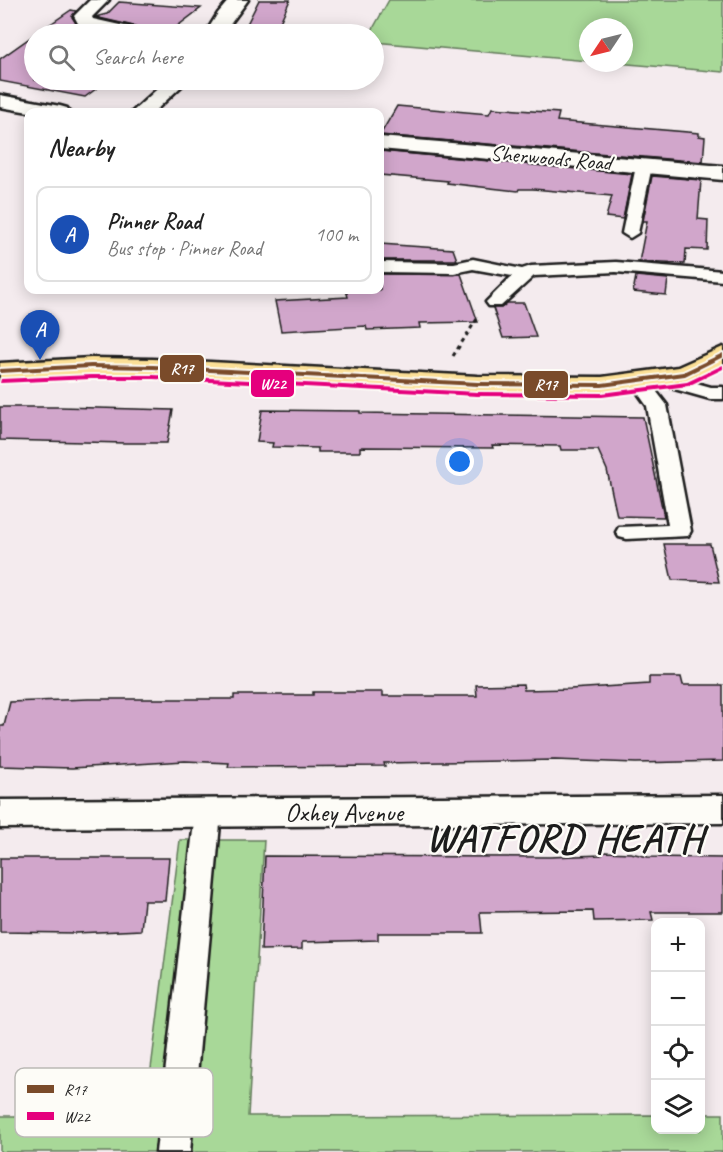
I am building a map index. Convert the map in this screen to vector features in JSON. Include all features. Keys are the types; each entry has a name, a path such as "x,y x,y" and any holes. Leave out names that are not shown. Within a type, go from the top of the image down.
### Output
{"main road":[{"path":"0,371 91,366 153,367 446,382 602,386 685,374 723,356"}],"street":[{"path":"90,24 86,23 83,16 100,0"},
{"path":"220,24 239,0"},
{"path":"146,108 167,90"},
{"path":"0,101 38,108"},
{"name":"Sherwoods Road","path":"384,143 723,173"},
{"name":"Oxhey Avenue","path":"0,814 723,809"}],"lane":[{"path":"630,233 644,166"},
{"path":"384,267 454,268 473,264 524,274 543,270 616,267 723,276"},
{"path":"495,302 524,274"},
{"path":"627,532 680,531 657,405 650,380 710,393 723,393"},
{"path":"182,1068 208,813"},
{"path":"173,1152 175,1137"}],"path":[{"path":"446,382 447,366 475,321 495,302"}],"green space":[{"path":"389,0 723,0 723,72 633,64 633,18 579,18 579,60 384,43 384,24 376,24"},
{"path":"180,840 264,840 248,1116 651,1115 651,1134 705,1134 705,1114 723,1114 723,1152 0,1152 0,1116 15,1116 15,1137 213,1137 213,1068 151,1068"}],"building":[{"path":"259,0 290,0 279,24 247,24"},
{"path":"119,2 201,8 180,24 125,24 95,17 107,14"},
{"path":"71,10 76,11 72,17 77,24 51,24"},
{"path":"24,42 24,86 0,81 0,59"},
{"path":"48,90 94,90 85,97"},
{"path":"397,106 489,114 492,108 559,113 557,121 699,133 699,136 705,137 703,162 384,135 384,128"},
{"path":"384,151 632,174 623,219 606,217 612,196 533,189 519,189 518,191 447,183 448,181 384,175"},
{"path":"652,176 701,180 698,219 708,220 707,250 686,249 685,264 639,262 647,221 643,221"},
{"path":"384,244 453,249 457,260 384,260"},
{"path":"384,274 461,274 478,322 419,323 420,328 367,330 366,326 281,331 275,301 348,297 347,294 384,294"},
{"path":"636,276 668,279 666,295 633,292"},
{"path":"507,303 524,303 536,337 503,338 493,308 501,308"},
{"path":"0,407 173,410 167,443 125,443 0,440"},
{"path":"262,410 643,417 664,517 617,516 607,470 598,450 561,450 560,446 492,445 493,448 360,447 360,452 318,452 318,448 272,447 273,443 257,442"},
{"path":"664,544 710,544 719,582 672,580"},
{"path":"649,677 681,677 683,685 723,685 723,761 636,763 555,760 384,763 385,766 228,767 229,763 185,761 72,768 0,766 0,726 4,726 10,702 88,699 234,699 234,695 313,695 313,692 383,692 383,696 477,696 476,685 523,684 524,690 570,689 649,684"},
{"path":"604,852 631,853 648,857 723,858 723,912 651,912 651,920 594,921 593,911 480,912 482,933 378,933 378,940 302,942 302,949 261,950 265,856 550,857 602,855"},
{"path":"0,858 169,858 165,901 144,901 141,930 76,933 0,932"}],"transit line":[{"name":"R17","path":"0,371 91,366 153,367 478,384 602,385 685,374 723,355"},
{"name":"W22","path":"1,381 153,377 477,394 602,395 688,384 723,367"}],"place":[{"name":"Pinner Road","path":"40,360"}],"district":[{"name":"WATFORD HEATH","path":"565,838"}]}
